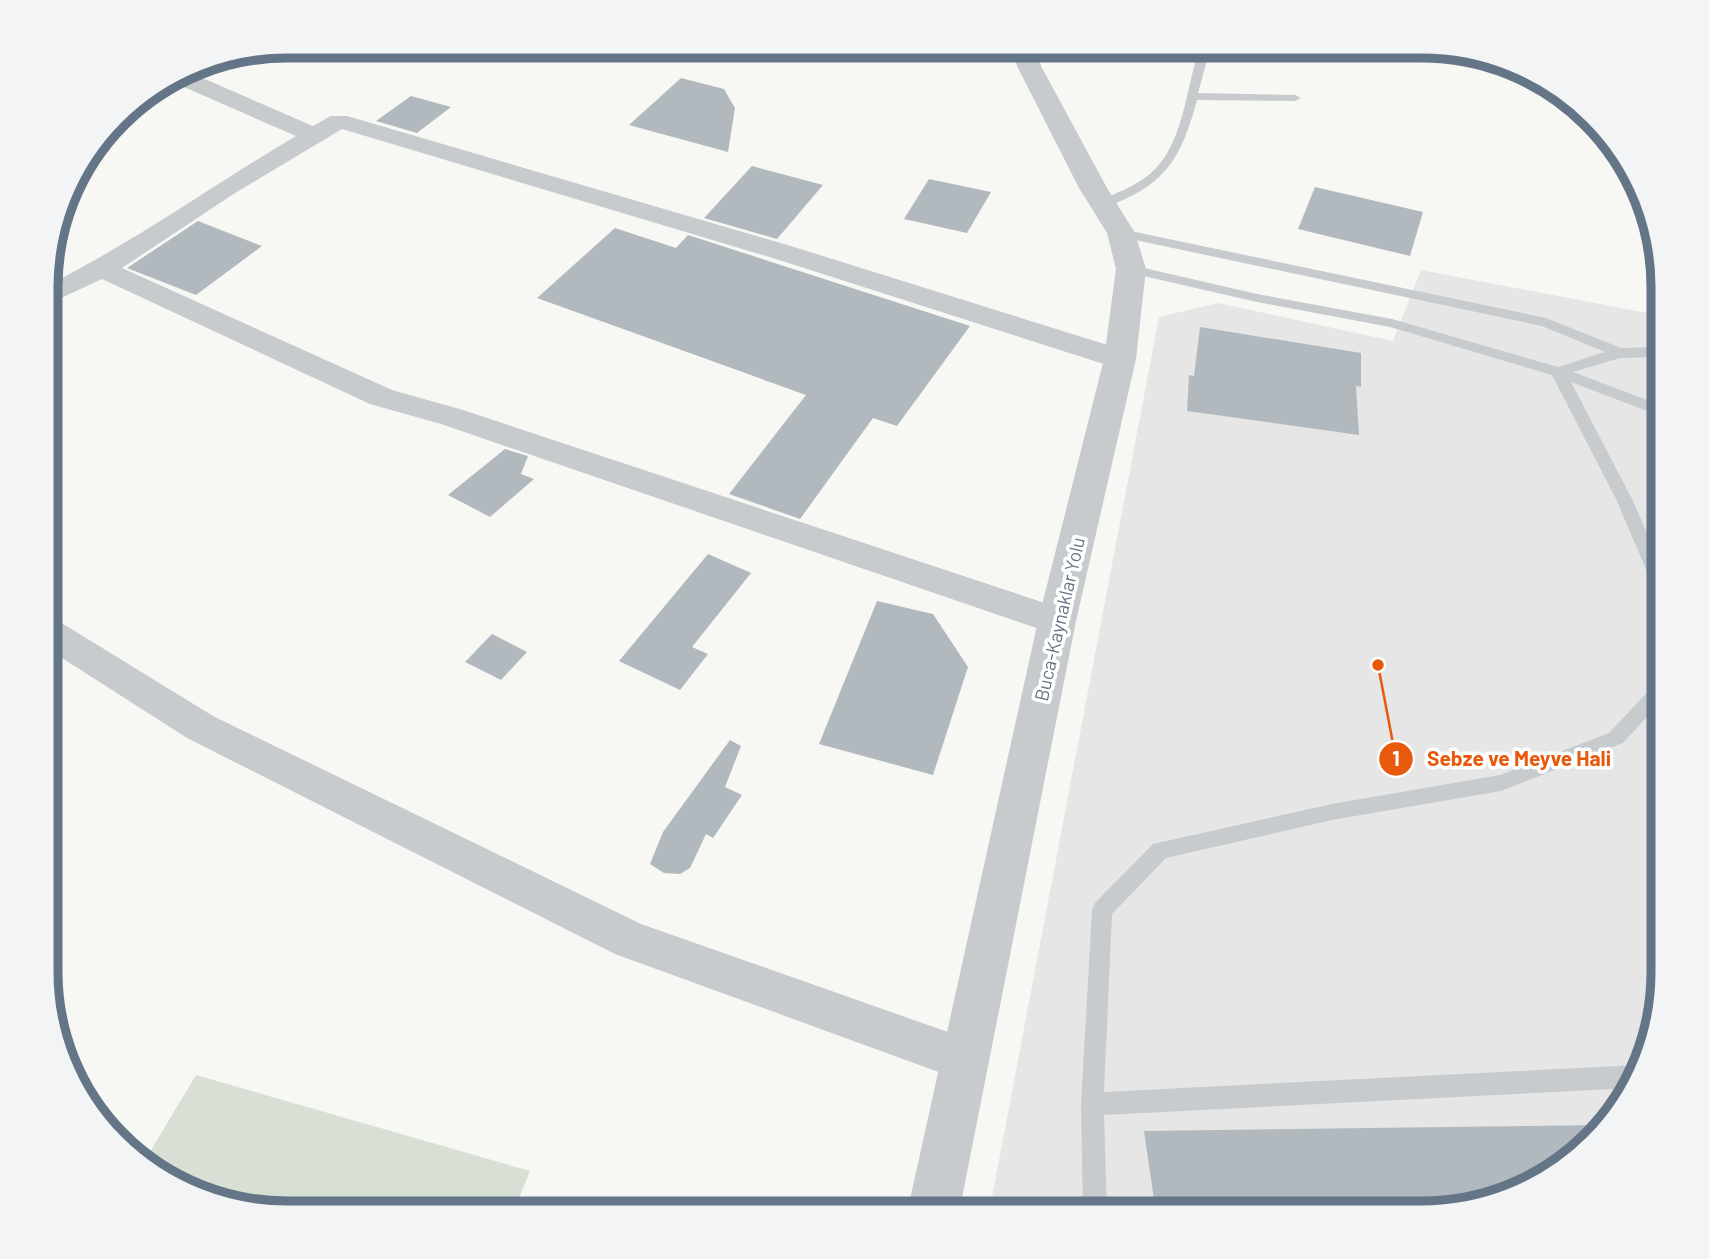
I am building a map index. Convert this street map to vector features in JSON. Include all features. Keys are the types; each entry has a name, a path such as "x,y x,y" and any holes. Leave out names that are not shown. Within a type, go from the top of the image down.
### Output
{"street":[{"path":"1027,58 1118,235"},
{"path":"188,80 315,136"},
{"path":"58,289 102,269 233,183 339,121 785,253 1120,359"},
{"name":"Buca-Kaynaklar Yolu","path":"936,1201 1057,621 1120,359 1118,235"},
{"path":"102,269 381,397 479,426 1057,621"},
{"path":"58,638 200,727 630,940 966,1060"}],"lane":[{"path":"1118,235 1129,192 1159,173 1174,150 1202,58"},
{"path":"1255,58 1308,59"},
{"path":"1191,96 1295,98"},
{"path":"1118,235 1546,322 1619,353"},
{"path":"1118,235 1257,298 1392,323 1558,372 1651,407"},
{"path":"1558,372 1619,353 1651,352"},
{"path":"1558,372 1624,499 1651,561"},
{"path":"1095,1201 1092,1104 1102,910 1160,850 1332,812 1501,783 1616,738 1651,700"},
{"path":"1092,1104 1626,1077"}],"shaded area":[{"path":"1421,270 1651,314 1651,988 1643,1032 1634,1060 1621,1087 1604,1112 1562,1154 1524,1178 1482,1193 1423,1201 991,1201 1159,317 1218,303 1393,341"},
{"path":"196,1075 530,1171 518,1201 271,1201 213,1189 185,1178 148,1155"}],"building":[{"path":"681,78 724,89 735,108 728,152 629,125"},
{"path":"411,96 451,107 417,133 376,121"},
{"path":"752,166 823,185 777,239 704,218"},
{"path":"929,179 991,192 967,233 904,219"},
{"path":"1315,187 1423,212 1410,256 1298,229"},
{"path":"198,221 262,246 196,295 127,268"},
{"path":"615,228 676,248 688,235 970,326 897,426 873,418 800,519 729,494 806,395 537,298"},
{"path":"1200,327 1361,353 1361,387 1356,386 1359,435 1187,411 1189,375 1194,376"},
{"path":"505,449 528,456 521,474 534,479 490,517 448,495"},
{"path":"708,554 751,573 692,647 708,654 680,690 619,661"},
{"path":"877,601 933,614 968,667 933,775 819,744"},
{"path":"492,634 527,652 501,680 465,662"},
{"path":"730,740 741,746 725,787 742,795 713,838 706,834 690,868 680,874 664,873 650,864 663,832"},
{"path":"1592,1125 1562,1154 1524,1178 1482,1193 1423,1201 1154,1201 1144,1131"}],"place":[{"name":"Sebze ve Meyve Hali","path":"1378,665"}]}
